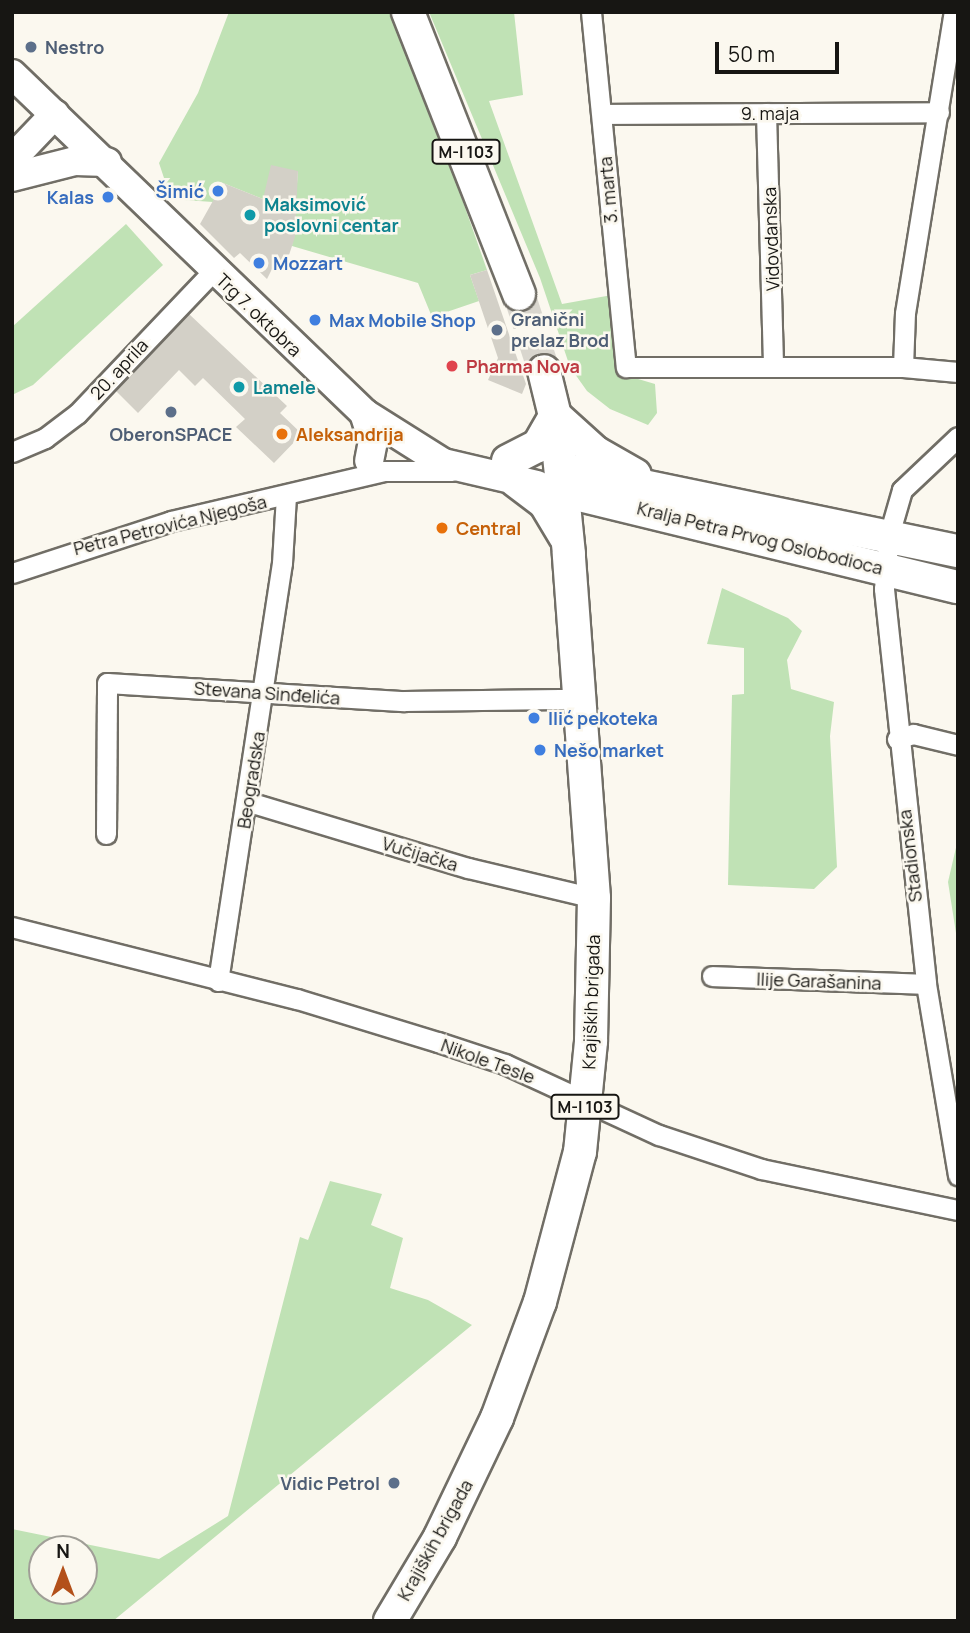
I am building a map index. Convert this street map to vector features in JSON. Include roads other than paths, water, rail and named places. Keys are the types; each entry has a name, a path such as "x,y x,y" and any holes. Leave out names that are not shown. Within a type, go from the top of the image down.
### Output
{"main road":[{"name":"M-I 103","path":"408,12 519,294"},
{"name":"M-I 103","path":"544,371 555,416 562,480"},
{"path":"569,554 555,516 512,471 538,446 555,416 621,468 683,495"},
{"name":"Kralja Petra Prvog Oslobodioca","path":"562,480 683,495 889,534 958,551"},
{"name":"Kralja Petra Prvog Oslobodioca","path":"562,480 633,507 958,587"},
{"name":"Krajiških brigada","path":"390,1621 455,1508 523,1352 572,1192 586,1100 594,898 562,480"},
{"path":"569,554 585,526 633,507"}],"street":[{"name":"3. marta","path":"591,12 626,367 773,366"},
{"path":"903,367 905,313 954,12"},
{"name":"Trg 7. oktobra","path":"12,74 107,162 214,270 364,412 401,436"},
{"name":"9. maja","path":"602,114 939,112"},
{"name":"Vidovdanska","path":"766,113 773,366"},
{"path":"12,159 55,114"},
{"path":"12,177 75,161 107,162"},
{"name":"20. aprila","path":"12,452 46,438 77,414 214,270"},
{"path":"773,366 903,367 958,373"},
{"path":"364,412 377,466 469,472 512,471"},
{"path":"401,436 512,471 562,480"},
{"path":"401,436 426,455 469,472"},
{"name":"Petra Petrovića Njegoša","path":"12,573 100,541 331,484 377,466 401,436"},
{"name":"Stadionska","path":"958,438 909,480 889,534 885,569 897,739 926,984 958,1175"},
{"name":"Beogradska","path":"218,981 249,802 287,526 286,495"},
{"name":"Stevana Sinđelića","path":"106,834 107,683 442,702 579,699"},
{"path":"897,739 913,734 958,745"},
{"name":"Vučijačka","path":"249,802 468,868 594,898"},
{"name":"Nikole Tesle","path":"12,927 438,1042 586,1100 659,1135 761,1169 958,1210"},
{"name":"Ilije Garašanina","path":"712,976 926,984"}],"tunnel":[{"path":"519,294 544,371"}],"place":[{"name":"Nestro","path":"31,47"},
{"name":"Šimić","path":"218,191"},
{"name":"Kalas","path":"108,197"},
{"name":"Maksimović poslovni centar","path":"250,215"},
{"name":"Mozzart","path":"259,263"},
{"name":"Max Mobile Shop","path":"315,320"},
{"name":"Granični prelaz Brod","path":"497,330"},
{"name":"Pharma Nova","path":"452,366"},
{"name":"Lamele","path":"239,387"},
{"name":"OberonSPACE","path":"171,412"},
{"name":"Aleksandrija","path":"282,434"},
{"name":"Central","path":"442,528"},
{"name":"Ilić pekoteka","path":"534,718"},
{"name":"Nešo market","path":"540,750"},
{"name":"Vidic Petrol","path":"394,1483"}]}
